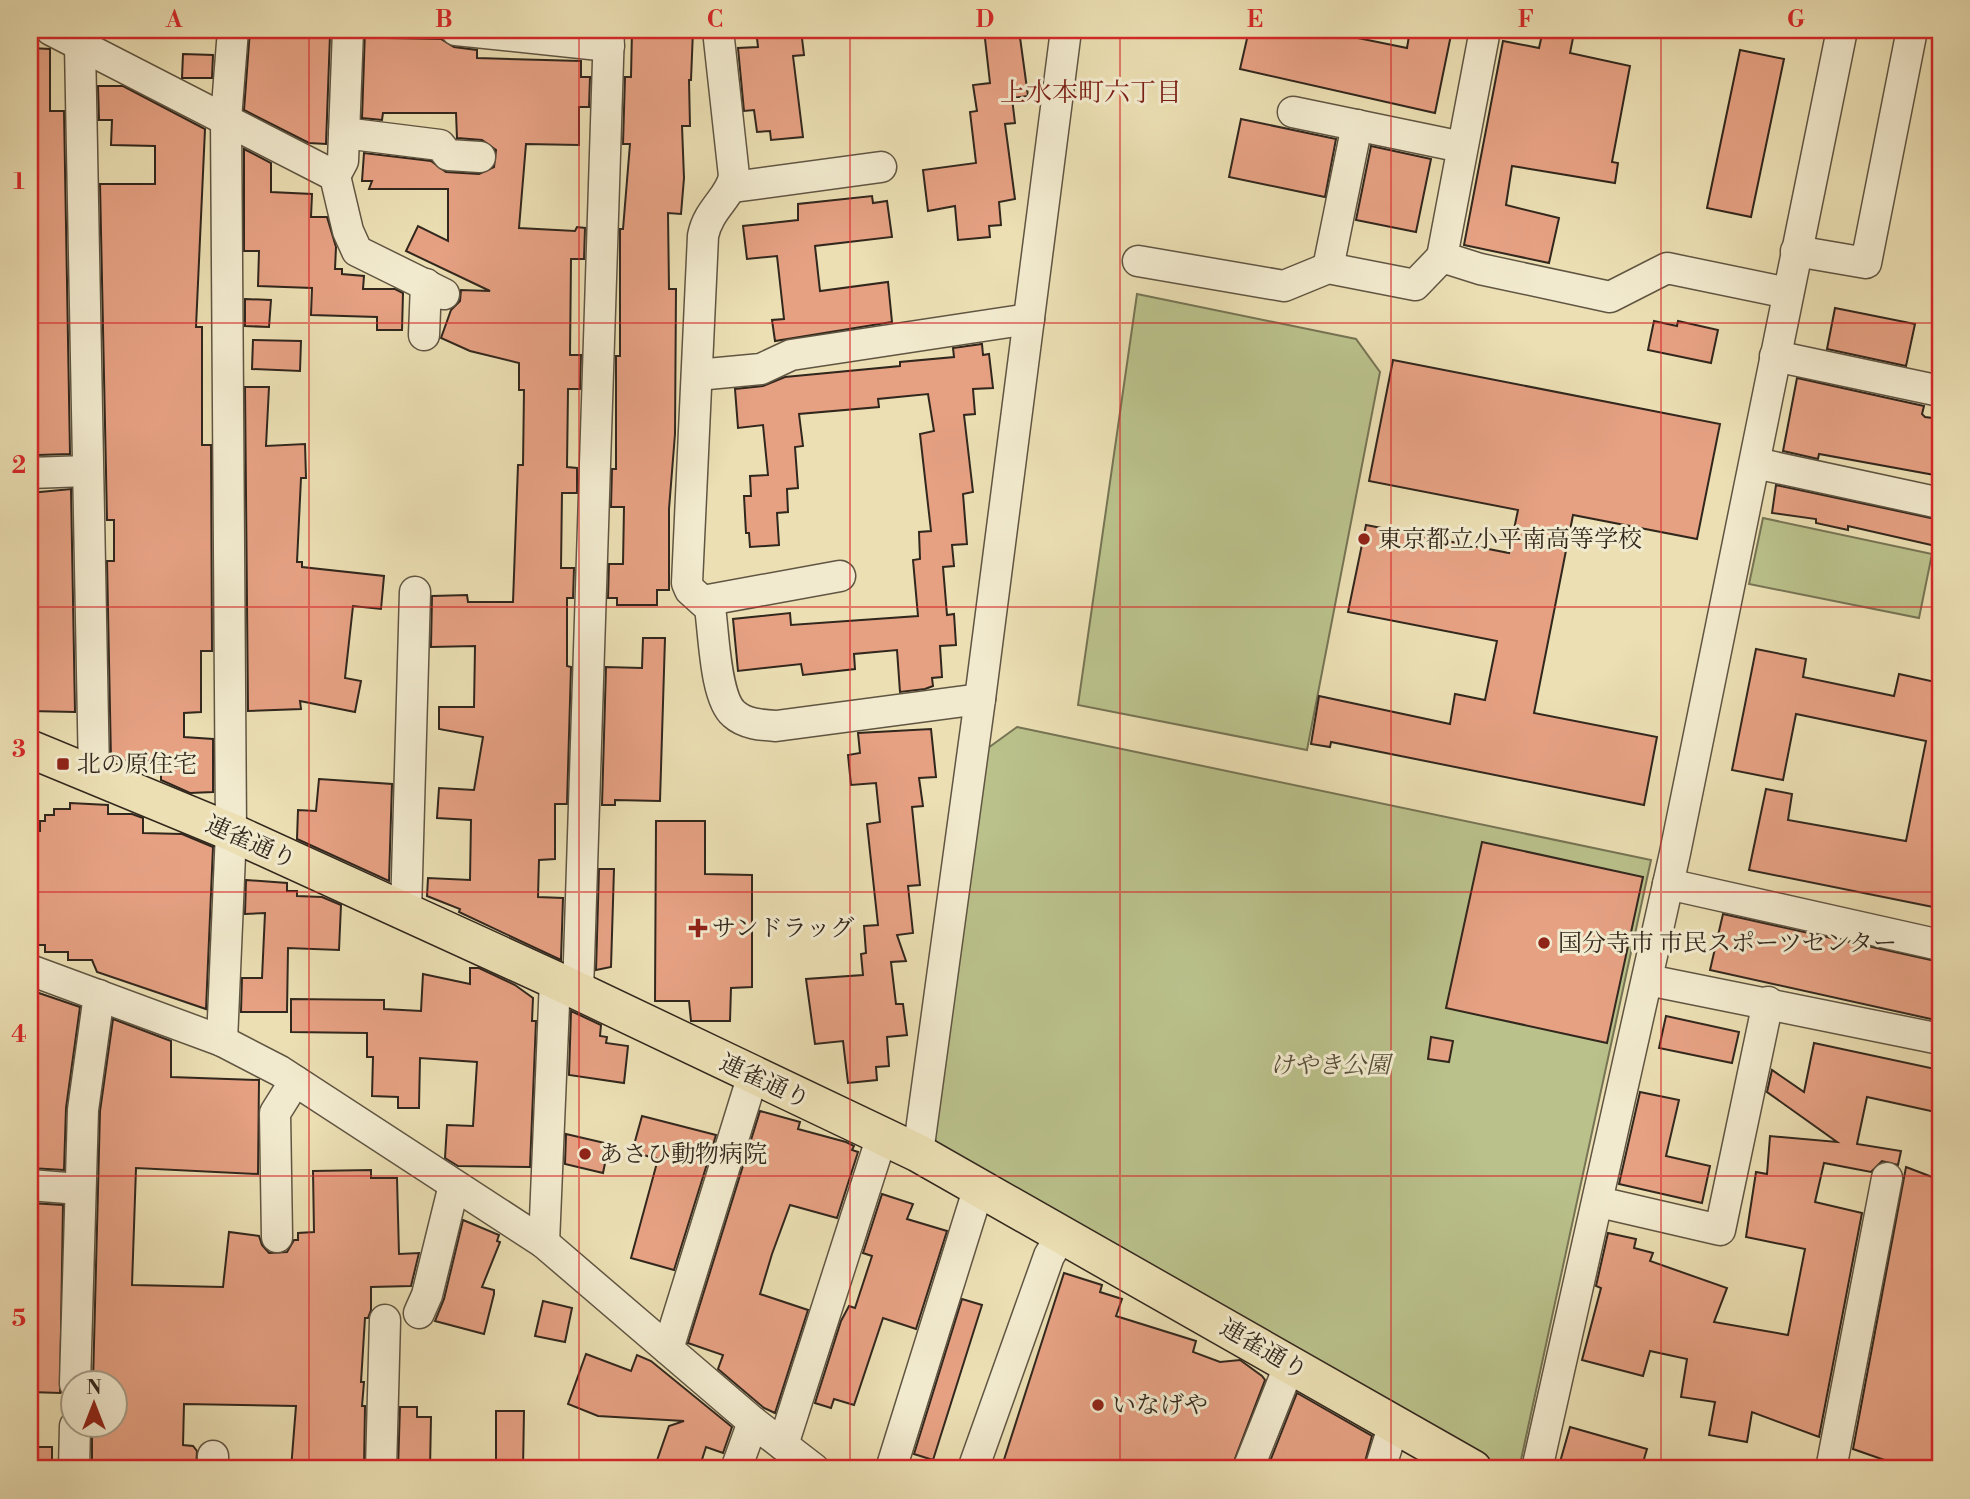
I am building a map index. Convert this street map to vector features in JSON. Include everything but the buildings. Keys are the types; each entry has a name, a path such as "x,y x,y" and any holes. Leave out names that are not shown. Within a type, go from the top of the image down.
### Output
{"main road":[{"name":"連雀通り","path":"30,749 231,832 566,985 918,1153 1473,1469"}],"street":[{"path":"222,1041 231,832 226,119 233,30"},
{"path":"348,30 343,161 335,176 348,231 357,251 435,289 424,335"},
{"path":"456,30 609,38 566,985 544,1243"},
{"path":"718,30 734,176 733,187 706,221 702,236 687,583 690,590 710,608 723,699 734,714 751,724 776,726 980,699"},
{"path":"918,1153 980,699 1066,30"},
{"path":"1138,261 1284,286 1328,268 1415,285 1442,257 1485,30"},
{"path":"1537,1469 1648,980 1842,30"},
{"path":"1797,251 1866,263 1912,30"},
{"path":"66,36 335,176"},
{"path":"66,36 87,471 94,775"},
{"path":"1293,112 1462,147"},
{"path":"1328,268 1357,125"},
{"path":"344,133 440,145 447,155 480,157"},
{"path":"733,187 881,167"},
{"path":"1442,257 1480,269 1610,297 1667,268 1788,293"},
{"path":"697,374 761,369 791,355 1029,319"},
{"path":"1775,356 1940,391"},
{"path":"1755,463 1940,503"},
{"path":"30,473 87,471"},
{"path":"703,601 840,576"},
{"path":"406,912 415,592"},
{"path":"1668,884 1940,945"},
{"path":"30,970 222,1041 295,1081 544,1243 753,1422 814,1469"},
{"path":"1648,980 1768,1002 1940,1039"},
{"path":"75,1370 83,1110 99,995"},
{"path":"1599,1202 1720,1230 1768,1002"},
{"path":"668,1349 753,1075"},
{"path":"277,1237 275,1113 295,1081"},
{"path":"783,1445 882,1136"},
{"path":"1831,1469 1887,1178"},
{"path":"30,1185 79,1189"},
{"path":"419,1313 427,1295 454,1185"},
{"path":"891,1469 979,1187"},
{"path":"973,1469 1049,1256 1062,1234"},
{"path":"381,1469 385,1320"},
{"path":"1248,1469 1290,1364"},
{"path":"736,1469 753,1422"},
{"path":"1380,1469 1394,1424"},
{"path":"74,1469 75,1440"}],"green space":[{"path":"1137,294 1356,339 1380,372 1307,750 1078,705"},
{"path":"1763,518 1932,554 1919,618 1749,584"},
{"name":"けやき公園","path":"1017,727 1651,860 1519,1469 1502,1469 990,1178 932,1141 988,748"}],"place":[{"name":"東京都立小平南高等学校","path":"1364,539"},
{"name":"北の原住宅","path":"63,764"},
{"name":"サンドラッグ","path":"698,928"},
{"name":"国分寺市 市民スポーツセンター","path":"1544,943"},
{"name":"あさひ動物病院","path":"585,1154"},
{"name":"いなげや","path":"1098,1405"}],"district":[{"name":"上水本町六丁目","path":"1091,92"}]}
